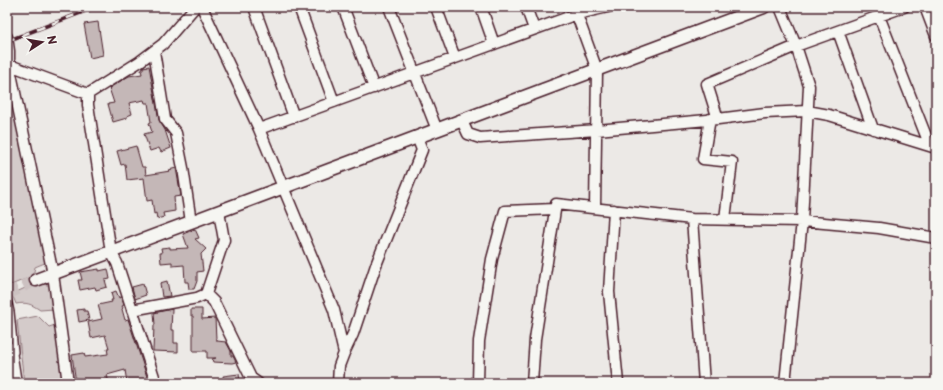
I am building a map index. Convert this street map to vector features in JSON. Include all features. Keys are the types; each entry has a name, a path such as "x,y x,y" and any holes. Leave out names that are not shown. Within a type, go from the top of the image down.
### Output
{"highway":[{"path":"7,351 14,383"}],"street":[{"path":"88,94 139,62 163,44 195,7"},
{"path":"202,7 284,187 334,310 344,353"},
{"path":"254,7 294,117"},
{"path":"299,7 334,102"},
{"path":"343,7 374,88"},
{"path":"389,7 437,130"},
{"path":"436,7 455,58"},
{"path":"481,7 494,44"},
{"path":"526,7 534,29"},
{"path":"259,130 534,29 575,10 608,7"},
{"path":"36,280 764,7"},
{"path":"780,7 796,46 808,86 802,221 784,383"},
{"path":"725,219 732,162 703,159 714,119 707,84 796,46 904,7"},
{"path":"925,7 936,36"},
{"path":"575,10 597,70 596,208"},
{"path":"879,16 933,147"},
{"path":"838,31 873,129"},
{"path":"7,37 9,51 8,64 53,274 68,383"},
{"path":"154,51 165,119 176,133 191,222"},
{"path":"8,64 88,94"},
{"path":"88,94 88,104 111,252 117,263 156,383"},
{"path":"462,121 468,134 480,138 597,130 807,110 829,115 933,147"},
{"path":"338,383 339,366 353,334 376,265 422,150 416,137"},
{"path":"532,383 535,339 556,204 692,219 802,221 879,228 936,238"},
{"path":"478,383 479,341 492,259 505,211 555,209"},
{"path":"614,210 609,292 618,383"},
{"path":"132,310 197,298 206,294 224,240 220,212"},
{"path":"692,219 704,383"},
{"path":"206,294 214,302 224,320 251,378 258,383"}],"lane":[{"path":"7,294 11,312 15,353 14,383"}],"shaded area":[{"path":"7,76 47,262 35,267 33,276 11,285 7,265"},
{"path":"45,279 46,285 51,285 54,309 40,310 29,304 16,304 12,294"},
{"path":"38,316 49,327 55,325 63,383 24,383 17,320"}],"building":[{"path":"98,22 103,55 90,58 84,24"},
{"path":"149,66 159,120 165,130 171,148 161,152 159,148 150,151 144,134 152,132 149,123 151,122 148,103 145,103 144,100 129,103 132,114 127,116 127,118 113,122 108,104 114,103 109,88 129,76 142,74 141,70 143,70 143,67"},
{"path":"136,146 142,167 145,167 146,175 170,171 169,170 176,168 181,196 174,197 175,211 163,213 164,217 157,219 156,213 154,214 152,200 147,201 144,178 127,180 125,164 121,165 117,151"},
{"path":"195,229 199,238 195,239 206,249 201,254 203,271 197,272 197,281 194,289 189,289 188,282 185,282 184,265 172,266 172,262 161,263 160,253 162,253 161,248 188,248 183,234"},
{"path":"99,269 99,271 108,269 110,279 105,280 107,287 96,290 95,287 80,290 78,280 82,280 80,272"},
{"path":"167,281 170,296 162,297 160,283"},
{"path":"143,284 146,295 135,299 132,287"},
{"path":"116,291 119,298 121,297 124,305 122,306 122,309 125,320 128,319 149,383 127,383 125,370 107,375 109,383 76,383 72,355 84,353 85,357 108,354 107,348 109,348 105,335 91,338 88,322 102,319 98,305 112,302 111,300 113,300 111,293"},
{"path":"84,309 84,311 87,311 89,320 79,322 77,310"},
{"path":"172,309 171,330 174,330 174,343 178,343 178,352 153,351 155,325 154,313"},
{"path":"191,309 202,309 202,319 215,318 216,339 217,341 226,342 231,351 231,356 233,356 236,362 213,362 212,359 216,358 207,358 207,351 193,351 193,316 191,316"},
{"path":"239,374 240,381 236,383 224,383 223,376"}],"tunnel":[{"path":"7,294 36,280"}],"railway":[{"path":"7,41 96,7"}]}
